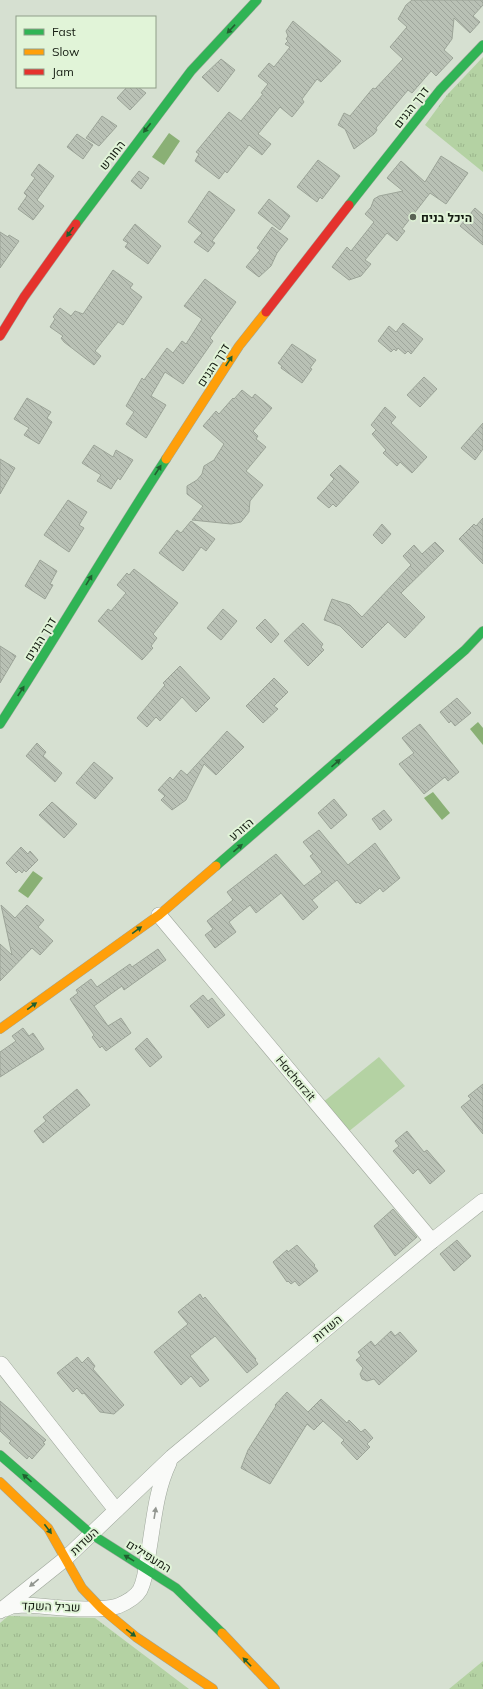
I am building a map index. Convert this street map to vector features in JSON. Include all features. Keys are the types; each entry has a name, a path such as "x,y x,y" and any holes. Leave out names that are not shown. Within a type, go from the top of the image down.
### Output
{"street":[{"name":"החורש","path":"0,336 5,314 24,297 102,187 186,77 257,0"},
{"name":"דרך הגנים","path":"0,724 53,642 115,537 239,346 440,90 483,45"},
{"name":"הזורע","path":"0,1029 159,915 465,650 483,631"},
{"name":"Hacharzit","path":"159,915 432,1241"},
{"name":"השדות","path":"65,1559 172,1457 432,1241 483,1201"},
{"path":"1,1364 116,1510"},
{"name":"המעפילים","path":"0,1455 91,1534 176,1588 275,1689"},
{"name":"השדות","path":"101,1608 118,1606 139,1591 146,1568 161,1482 172,1457"},
{"path":"0,1482 48,1528 82,1588 101,1608 136,1637 194,1674 213,1689"},
{"name":"שביל השקד","path":"1,1611 65,1559"},
{"name":"שביל השקד","path":"1,1611 12,1606 24,1604 101,1608"}],"green space":[{"path":"483,57 483,172 425,125 447,95"},
{"path":"379,1057 405,1086 348,1132 322,1103"},
{"path":"8,1616 95,1618 189,1689 0,1689 0,1623"},
{"path":"483,1661 483,1689 449,1689"}],"shaded area":[{"path":"169,133 180,141 164,165 152,157"},
{"path":"478,722 483,728 483,745 470,729"},
{"path":"433,792 450,813 442,820 424,798"},
{"path":"33,871 43,878 28,898 18,891"}],"building":[{"path":"412,0 483,0 483,5 473,16 480,22 470,33 454,18 452,39 444,50 453,58 436,76 431,71 412,93 408,90 376,128 377,130 374,134 354,149 345,129 338,125 344,113 350,116 373,88 375,89 403,59 390,47 407,27 398,19 406,5"},
{"path":"293,21 341,61 321,82 317,79 302,99 304,102 292,117 280,107 258,134 271,144 262,155 249,145 227,173 225,171 219,179 195,161 199,154 196,152 229,112 241,121 263,94 261,93 268,84 258,76 269,63 274,67 290,47 285,44 288,41 286,39 288,36 286,31"},
{"path":"221,59 235,70 218,92 202,77"},
{"path":"126,88 139,88 146,93 130,110 117,98"},
{"path":"102,116 117,126 99,146 86,138"},
{"path":"77,134 93,145 83,159 67,147"},
{"path":"441,156 468,173 446,204 430,193 402,229 405,231 397,241 387,233 365,260 371,264 361,276 349,280 332,267 347,247 351,251 374,222 365,214 371,207 374,199 379,196 403,191 387,178 401,161 425,182"},
{"path":"318,160 340,176 322,199 320,197 317,202 297,187"},
{"path":"39,164 54,176 37,200 44,206 33,220 18,209 27,196 24,193 35,178 31,175"},
{"path":"139,171 149,178 141,189 131,181"},
{"path":"209,191 235,210 212,241 215,243 208,252 194,242 202,233 188,222"},
{"path":"269,199 290,216 280,230 258,213"},
{"path":"475,208 483,215 483,245 460,226"},
{"path":"135,224 161,246 148,264 125,247 128,243 123,240"},
{"path":"272,227 288,239 277,253 271,266 259,277 246,267 260,250 257,248"},
{"path":"0,232 19,241 0,268"},
{"path":"113,270 133,284 130,288 142,297 123,325 118,322 95,351 101,356 94,365 64,342 61,338 63,336 50,327 55,319 53,317 60,308 71,316 75,311 83,314"},
{"path":"205,279 236,302 210,338 213,341 183,384 165,372 151,396 166,405 146,438 126,424 134,412 126,406 142,378 144,380 167,348 173,353 182,341 186,344 202,319 184,306"},
{"path":"403,323 423,339 411,354 408,351 405,354 398,348 396,351 394,349 391,352 378,341 389,326 396,332"},
{"path":"292,344 316,360 310,368 312,369 302,383 281,368 282,366 278,363"},
{"path":"424,377 437,389 420,407 407,395"},
{"path":"242,390 252,398 255,394 272,408 253,431 258,436 256,439 266,447 246,471 263,485 250,501 249,512 241,522 231,524 192,520 203,506 187,494 187,486 197,480 202,474 204,466 214,460 224,444 203,426 216,411 219,414"},
{"path":"27,398 51,412 47,418 52,422 39,444 24,435 29,428 14,419"},
{"path":"385,407 396,417 391,423 427,457 412,473 400,462 397,466 383,453 386,450 372,434 376,430 371,425"},
{"path":"483,423 483,449 475,460 461,448"},
{"path":"94,445 113,457 116,450 133,460 120,480 118,478 111,489 97,481 101,475 82,463"},
{"path":"0,459 15,468 0,494"},
{"path":"340,465 359,482 336,507 333,504 329,508 317,498 334,479 330,475"},
{"path":"68,500 87,512 79,525 84,528 69,552 44,535"},
{"path":"483,518 483,564 459,539 474,524 476,526"},
{"path":"191,521 215,539 206,551 201,547 183,571 159,553 177,530 181,533"},
{"path":"382,524 391,534 382,544 373,535"},
{"path":"435,542 444,551 401,593 425,617 405,638 388,622 362,648 340,626 324,620 332,599 350,605 362,617 411,565 403,556 414,545 422,554"},
{"path":"40,560 57,571 50,584 53,585 45,599 25,586"},
{"path":"134,569 178,603 153,634 157,638 151,646 153,648 142,660 98,621 108,609 111,611 126,593 117,585 127,573 129,575"},
{"path":"223,609 237,621 221,640 207,628"},
{"path":"265,619 279,634 271,643 256,628"},
{"path":"303,623 323,644 321,647 324,650 308,666 284,641"},
{"path":"0,646 16,656 0,683"},
{"path":"180,666 210,698 196,712 182,697 160,721 156,717 147,727 137,718 165,685 163,683"},
{"path":"274,678 288,692 274,706 278,709 263,723 246,706"},
{"path":"457,698 471,713 455,726 451,721 449,723 440,712"},
{"path":"420,724 459,772 448,781 445,777 424,794 399,764 414,753 402,738"},
{"path":"227,731 244,747 216,775 204,764 186,800 172,810 161,800 165,796 158,790 170,777 173,780 181,770 187,775"},
{"path":"37,743 46,752 43,756 62,773 55,782 26,756"},
{"path":"94,762 113,778 95,799 76,783"},
{"path":"334,799 347,815 331,829 318,813"},
{"path":"52,802 77,824 64,838 39,815"},
{"path":"384,810 392,820 380,830 372,819"},
{"path":"319,830 348,865 375,843 400,878 383,892 380,888 360,904 358,902 356,903 337,880 312,900 318,907 303,920 281,893 256,913 250,905 229,922 236,932 215,948 205,935 213,929 207,921 233,900 227,892 276,854 304,886 322,872 310,856 313,854 303,842"},
{"path":"21,847 28,854 30,851 38,860 26,872 24,870 22,873 19,870 16,873 6,863"},
{"path":"1,905 15,918 27,905 44,920 38,927 53,941 40,955 32,948 0,981 0,944 12,955"},
{"path":"158,949 166,960 124,990 122,986 94,1006 108,1026 121,1018 131,1033 106,1051 102,1046 100,1048 92,1037 94,1035 70,999 78,993 76,990 91,979 97,987 130,964 132,967"},
{"path":"203,995 208,1001 212,998 225,1015 208,1028 190,1006"},
{"path":"23,1028 29,1036 33,1033 44,1049 0,1077 0,1052 16,1041 12,1036"},
{"path":"147,1038 162,1057 150,1067 135,1049"},
{"path":"483,1084 483,1134 461,1107 471,1099 468,1096"},
{"path":"77,1089 90,1105 43,1143 34,1131 46,1121 43,1117"},
{"path":"407,1131 424,1152 427,1150 445,1171 430,1184 418,1169 413,1174 393,1151 399,1146 395,1141"},
{"path":"393,1209 417,1237 395,1256 374,1226"},
{"path":"457,1240 471,1256 454,1271 440,1254"},
{"path":"297,1245 315,1265 314,1266 318,1271 299,1286 295,1281 291,1284 288,1281 287,1282 273,1262 287,1250 288,1252"},
{"path":"200,1294 203,1299 205,1297 256,1359 255,1360 258,1364 247,1373 215,1336 190,1356 209,1380 200,1387 191,1376 181,1385 154,1352 188,1324 178,1312"},
{"path":"391,1331 395,1336 400,1332 417,1351 379,1385 374,1379 367,1381 362,1379 360,1374 363,1368 356,1360 361,1356 358,1352 371,1341 375,1346"},
{"path":"77,1357 82,1363 88,1357 95,1366 93,1369 124,1405 114,1414 100,1412 84,1393 82,1394 77,1388 73,1392 57,1373"},
{"path":"287,1392 308,1412 321,1399 347,1423 349,1420 361,1432 365,1429 373,1438 367,1444 370,1447 357,1460 341,1443 344,1440 323,1421 314,1430 307,1424 270,1484 241,1468 248,1450 276,1406 275,1405"},
{"path":"0,1401 46,1440 43,1443 45,1444 32,1459 29,1456 27,1459 9,1443 11,1441 0,1431"}],"traffic: fast":[{"path":"76,224 191,71 257,0"},
{"path":"349,205 440,90 483,45"},
{"path":"0,724 166,459"},
{"path":"216,866 465,650 483,631"},
{"path":"0,1455 91,1534 176,1588 222,1633"}],"traffic: slow":[{"path":"166,459 239,346 266,312"},
{"path":"0,1029 159,915 216,866"},
{"path":"0,1482 48,1528 82,1588 101,1608 136,1637 213,1689"},
{"path":"222,1633 275,1689"}],"traffic: jam":[{"path":"266,312 349,205"},
{"path":"0,336 24,297 76,224"}],"place":[{"name":"היכל בנים","path":"413,217"}]}
